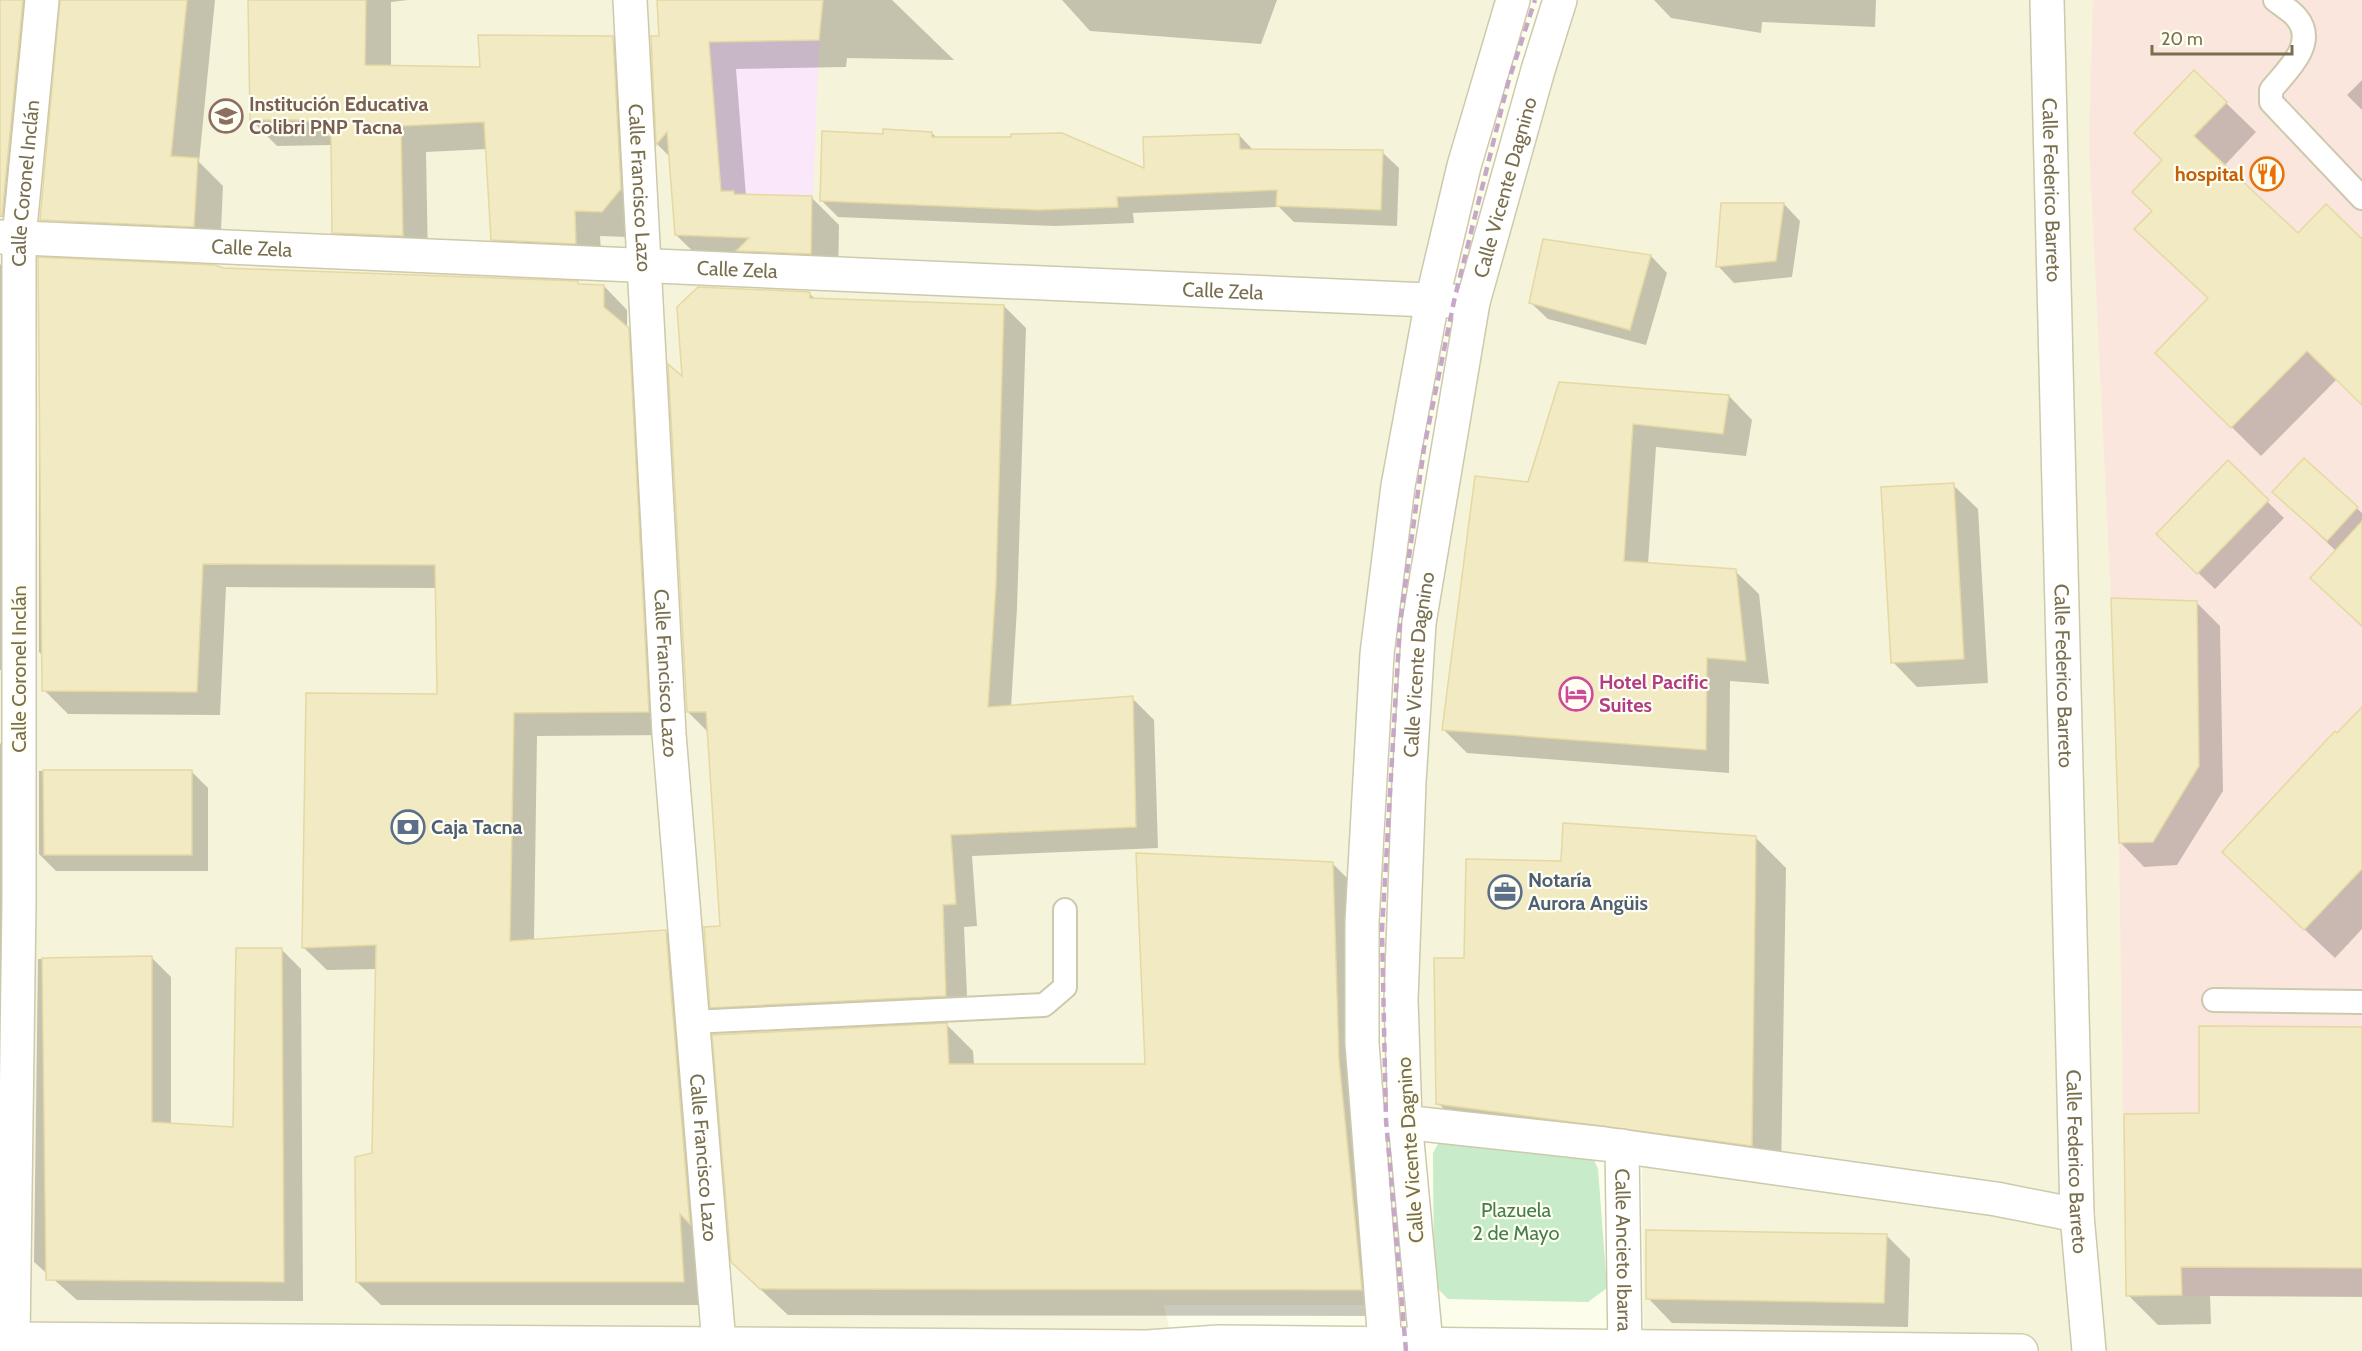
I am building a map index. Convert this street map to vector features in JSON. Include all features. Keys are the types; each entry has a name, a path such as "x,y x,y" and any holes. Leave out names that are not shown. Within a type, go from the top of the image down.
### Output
{"street":[{"name":"Calle Coronel Inclán","path":"7,1339 19,901 10,238 42,0"},
{"name":"Calle Francisco Lazo","path":"630,0 669,735 719,1344"},
{"name":"Calle Vicente Dagnino","path":"1385,1344 1366,1121 1362,1043 1362,922 1377,654 1398,486 1432,301 1464,166 1513,0"},
{"name":"Calle Vicente Dagnino","path":"1426,1344 1405,1120 1401,1000 1409,782 1419,623 1473,302 1538,69 1560,0"},
{"name":"Calle Federico Barreto","path":"2047,0 2077,1215 2089,1351"},
{"name":"Calle Zela","path":"10,238 1473,302"},
{"path":"1366,1121 1405,1120 1622,1146 1996,1199 2077,1215"},
{"name":"Calle Ancieto Ibarra","path":"1622,1146 1625,1349"},
{"path":"7,1339 77,1346 719,1344 1148,1349 1426,1344 1625,1349 2021,1351"}],"lane":[{"path":"2275,0 2298,19 2305,40 2300,54 2271,90 2271,102 2362,198"},
{"path":"692,1022 1044,1005 1065,987 1065,910"},
{"path":"2214,1000 2362,1002"}],"shaded area":[{"path":"0,0 1503,0 1369,584 1366,1305 1164,1305 1174,1351 0,1326"},
{"path":"657,0 821,0 811,242 675,235"},
{"path":"1544,0 2362,0 2362,1351 1644,1351 1642,1161 1398,1105 1420,542"},
{"path":"2093,0 2362,0 2362,1296 2126,1296 2119,843 2111,598 2089,143"}],"green space":[{"name":"Plazuela 2 de Mayo","path":"1440,1140 1593,1158 1598,1169 1607,1288 1588,1302 1448,1299 1439,1290 1434,1279 1433,1153"}],"building":[{"path":"0,0 23,0 2,216 0,216"},
{"path":"60,0 187,0 171,156 198,158 194,227 40,220"},
{"path":"248,0 366,0 365,65 480,67 478,35 613,36 621,189 602,212 575,211 576,244 491,240 484,122 401,126 403,236 332,233 331,137 306,120 250,120"},
{"path":"657,0 823,0 819,40 709,42 721,191 734,191 734,194 812,196 811,254 736,251 749,238 675,235 667,132 656,145 651,36 659,36"},
{"path":"2194,70 2227,102 2194,136 2298,233 2326,204 2362,239 2362,405 2307,351 2231,428 2155,353 2208,298 2134,229 2152,211 2132,192 2162,160 2134,133"},
{"path":"883,129 932,132 932,137 1011,137 1011,134 1062,133 1144,168 1143,137 1239,134 1240,149 1383,150 1381,210 1276,206 1277,190 1117,197 1118,207 1038,210 820,201 822,131 883,134"},
{"path":"1721,203 1784,203 1776,261 1716,267"},
{"path":"1543,239 1651,255 1630,330 1529,303"},
{"path":"38,257 214,265 224,268 578,281 578,284 604,285 604,307 629,328 649,712 514,713 510,941 666,930 690,1224 680,1214 684,1282 356,1282 355,1157 372,1153 376,945 302,948 306,693 437,694 435,565 203,564 197,692 42,691"},
{"path":"698,287 810,292 810,298 1004,305 996,585 988,707 1133,696 1136,827 951,835 956,904 943,905 946,996 710,1008 704,927 720,926 706,712 687,712 668,364 682,376 677,307"},
{"path":"1559,382 1729,395 1723,434 1633,424 1624,561 1736,569 1746,661 1707,658 1706,750 1442,730 1475,476 1528,482"},
{"path":"2304,458 2358,507 2327,541 2272,492"},
{"path":"2228,460 2269,500 2197,574 2156,534"},
{"path":"1954,483 1964,659 1891,663 1881,487"},
{"path":"2362,521 2362,626 2310,578"},
{"path":"2111,598 2197,601 2199,766 2153,842 2119,843"},
{"path":"2362,707 2362,869 2304,930 2222,852 2335,731 2337,733"},
{"path":"43,770 192,770 192,855 44,855"},
{"path":"1563,823 1756,836 1752,1146 1436,1104 1434,958 1464,958 1466,859 1561,861"},
{"path":"1136,853 1333,862 1339,1060 1362,1290 760,1289 731,1262 712,1035 947,1023 949,1064 1145,1064"},
{"path":"236,948 282,948 284,1282 46,1280 42,958 152,956 152,1122 233,1127"},
{"path":"2199,1026 2362,1027 2362,1268 2181,1267 2182,1295 2126,1296 2124,1114 2199,1113"},
{"path":"1646,1230 1887,1234 1884,1303 1646,1299"}],"railway":[{"path":"1406,1351 1386,1120 1382,930 1400,623 1424,448 1454,301 1508,83 1535,0"}],"place":[{"name":"Institución Educativa Colibri PNP Tacna","path":"226,116"},
{"name":"hospital","path":"2267,174"},
{"name":"Hotel Pacific Suites","path":"1576,694"},
{"name":"Caja Tacna","path":"408,827"},
{"name":"Notaría Aurora Angüis","path":"1505,892"}]}
